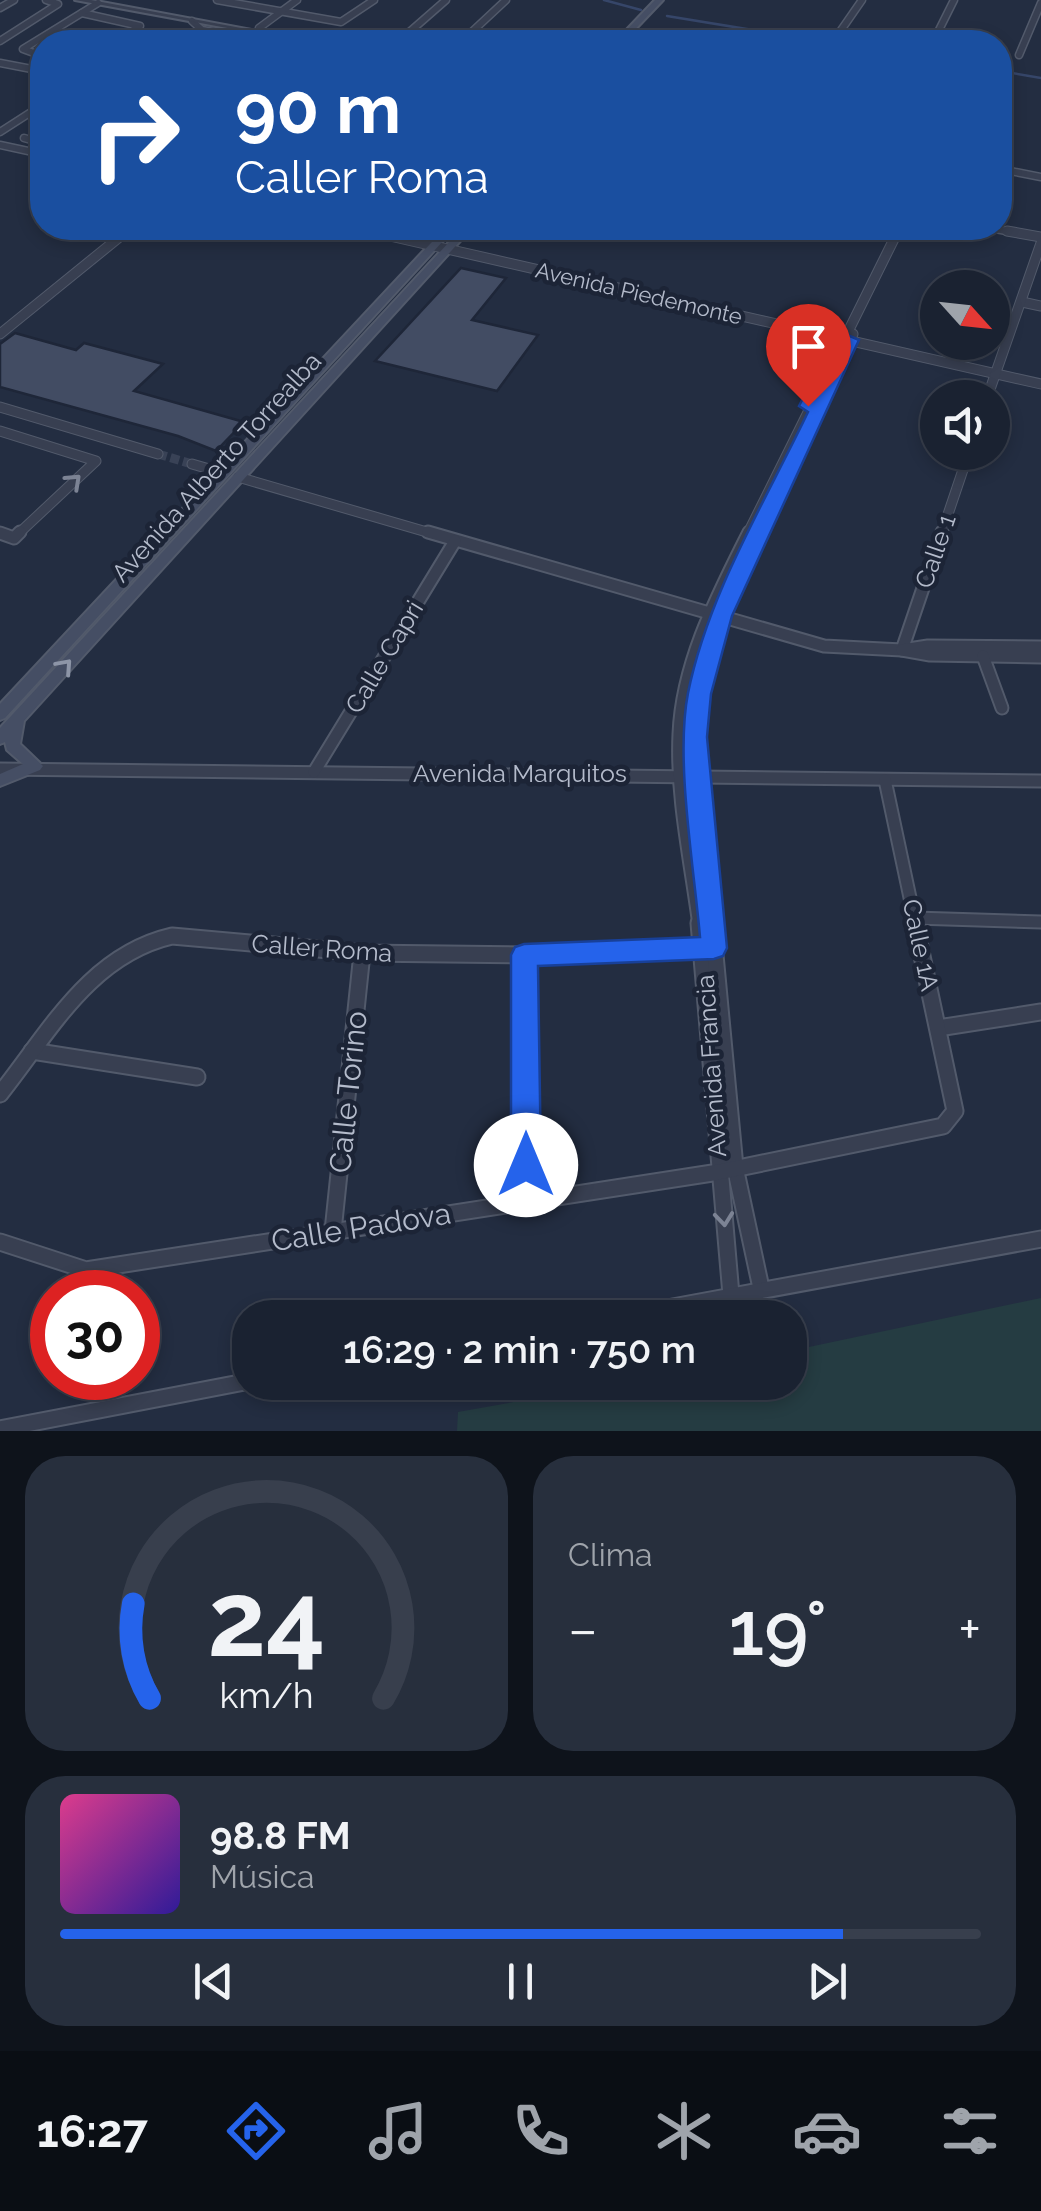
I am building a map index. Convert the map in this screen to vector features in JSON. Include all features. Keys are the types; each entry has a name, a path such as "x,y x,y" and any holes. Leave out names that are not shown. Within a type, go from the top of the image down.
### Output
{"main road":[{"path":"630,30 658,0"},
{"path":"644,30 671,0"},
{"name":"Avenida Alberto Torrealba","path":"0,738 443,240"},
{"name":"Avenida Alberto Torrealba","path":"438,248 449,240"},
{"name":"Avenida Alberto Torrealba","path":"0,714 231,475"},
{"path":"0,780 35,766 12,746 12,733 19,717"}],"street":[{"path":"0,8 14,0"},
{"path":"0,41 58,3 46,0"},
{"path":"79,0 247,30"},
{"path":"108,0 271,30"},
{"path":"217,0 344,22 374,0"},
{"path":"277,11 286,0"},
{"path":"254,27 297,0"},
{"path":"412,30 446,0"},
{"path":"474,30 506,0"},
{"path":"842,30 862,0"},
{"path":"939,30 954,0"},
{"path":"54,30 98,4"},
{"path":"1019,55 1041,4"},
{"path":"82,13 140,26 133,30"},
{"path":"192,20 204,30"},
{"path":"0,63 30,69"},
{"path":"0,132 30,113"},
{"path":"24,138 30,140"},
{"path":"0,145 30,151"},
{"path":"1012,169 1041,174"},
{"path":"994,380 1041,240 1012,233"},
{"path":"0,334 116,240"},
{"name":"Avenida Piedemonte","path":"404,240 1041,384"},
{"name":"Avenida Francia","path":"708,948 679,774 679,731 688,676 897,240"},
{"path":"729,313 737,301"},
{"path":"1022,302 1041,306"},
{"path":"0,406 158,454"},
{"path":"0,431 96,461 14,538 0,533"},
{"path":"192,464 824,646 902,650 1041,647"},
{"name":"Calle 1","path":"902,650 963,470"},
{"name":"Calle Capri","path":"314,772 455,541"},
{"name":"Avenida Francia","path":"715,614 695,737 727,1170 731,1295"},
{"path":"929,650 1041,657"},
{"path":"983,656 1002,708"},
{"name":"Avenida Marquitos","path":"0,769 35,766 1041,781"},
{"name":"Calle 1A","path":"885,780 955,1111"},
{"path":"915,918 1041,922"},
{"name":"Caller Roma","path":"0,1094 97,971 141,943 172,936 362,953 524,955 708,948"},
{"name":"Calle Torino","path":"333,1231 362,953"},
{"path":"524,955 526,1200"},
{"path":"938,1028 1041,1012"},
{"path":"32,1051 197,1076"},
{"name":"Calle Padova","path":"0,1242 86,1270 727,1170 943,1126 955,1111"},
{"name":"Avenida Francia","path":"727,1170 761,1288"},
{"path":"705,1300 1041,1238"},
{"path":"0,1429 232,1384"}],"green space":[{"path":"1041,1298 1041,1431 457,1431 458,1412 525,1400 807,1400 807,1347"}],"building":[{"path":"461,268 506,278 472,320 538,335 497,391 375,361"},
{"path":"15,333 76,350 84,343 163,364 134,391 244,422 216,451 178,436 0,387 0,344"}],"waterway":[{"path":"604,0 641,10"},
{"path":"667,16 753,30"},
{"path":"1012,73 1041,78"}],"tunnel":[{"path":"158,454 192,464"}],"route":[{"path":"526,1165 524,955 714,948 695,737 700,694 721,616 850,340 843,338 808,406"}]}
